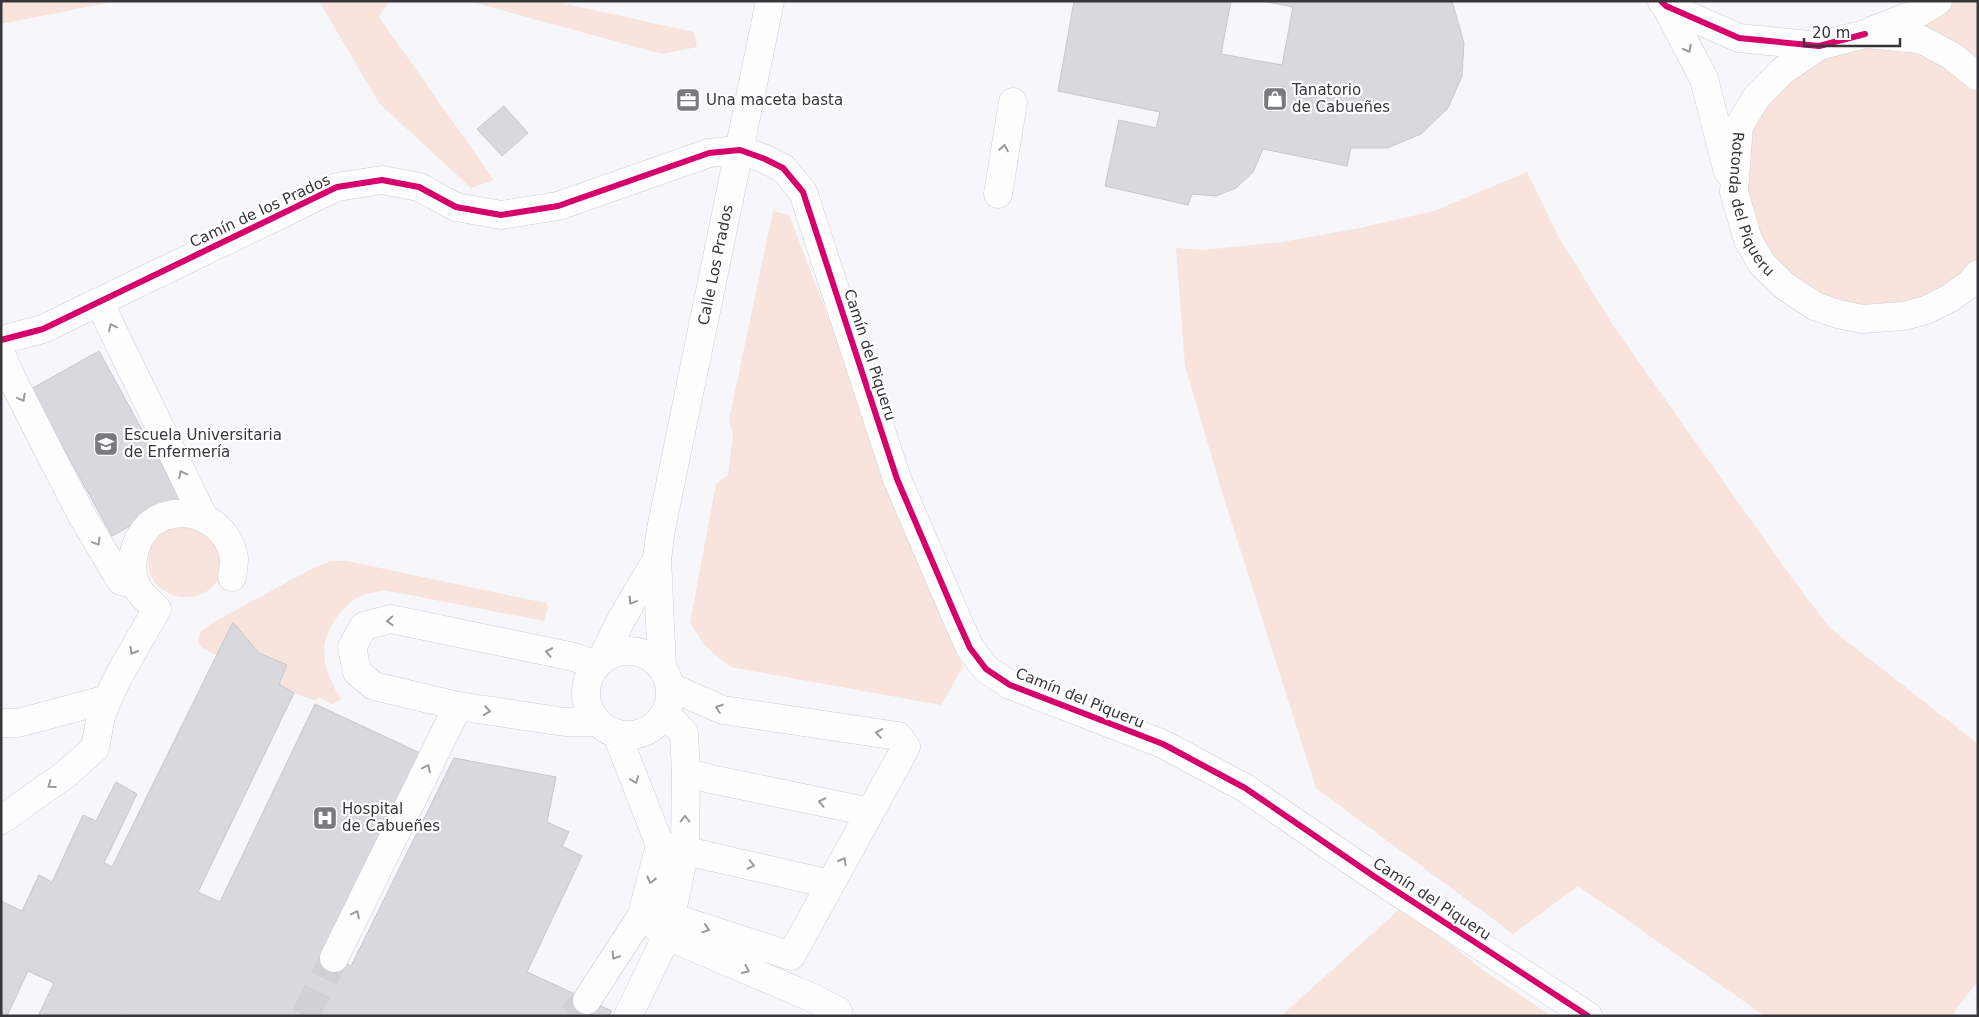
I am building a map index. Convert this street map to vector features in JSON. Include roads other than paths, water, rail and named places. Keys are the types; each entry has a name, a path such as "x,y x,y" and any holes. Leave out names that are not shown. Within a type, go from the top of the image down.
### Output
{"street":[{"name":"Calle Los Prados","path":"657,559 770,1"},
{"path":"1865,34 1920,12 1938,1"},
{"path":"1664,4 1739,38 1819,46"},
{"path":"1664,4 1704,79 1734,192"},
{"name":"Rotonda del Piqueru","path":"1976,279 1950,298 1926,310 1904,316 1862,319 1838,314 1815,306 1786,287 1762,264 1748,240 1734,192 1739,126 1756,98 1781,72 1819,46 1865,34 1920,39 1952,56 1978,77"},
{"path":"998,194 1013,102"},
{"name":"Camín de los Prados","path":"1,340 43,328 337,186 382,180 419,187 456,207 501,214 558,206 708,153 740,150"},
{"name":"Camín del Piqueru","path":"740,150 783,168 803,192 897,479 956,619 970,648 986,669 1010,685 1163,744 1245,788 1375,878 1588,1016"},
{"path":"99,302 204,518"},
{"path":"1,354 81,514 121,581 136,584"},
{"path":"1,820 66,774 95,748 101,716 108,699 118,677 157,609 143,597 136,584 132,564 136,544 147,528 164,516 184,513 204,518 218,527 229,542 234,559 232,577"},
{"path":"657,559 585,687 589,711 607,728 673,847 830,884"},
{"path":"657,559 666,677 670,700 665,713 656,724 645,732 631,736 607,728 458,706 374,686 357,672 352,647 364,626 391,619 599,662 614,653 627,650 640,652 652,658 666,677 723,710 898,736 906,747 791,956 669,926"},
{"path":"1,723 18,723 108,699"},
{"path":"334,958 458,706"},
{"path":"628,1016 669,926 673,847 686,772 684,733 665,713"},
{"path":"686,772 711,779 870,812"},
{"path":"587,1000 642,915 673,847"},
{"path":"642,915 669,926 838,1012"}],"tunnel":[{"path":"305,1016 334,958"},
{"path":"572,1016 587,1000"}],"place":[{"name":"Tanatorio de Cabueñes","path":"1275,99"},
{"name":"Una maceta basta","path":"688,100"},
{"name":"Escuela Universitaria de Enfermería","path":"106,444"},
{"name":"Hospital de Cabueñes","path":"325,818"}]}
